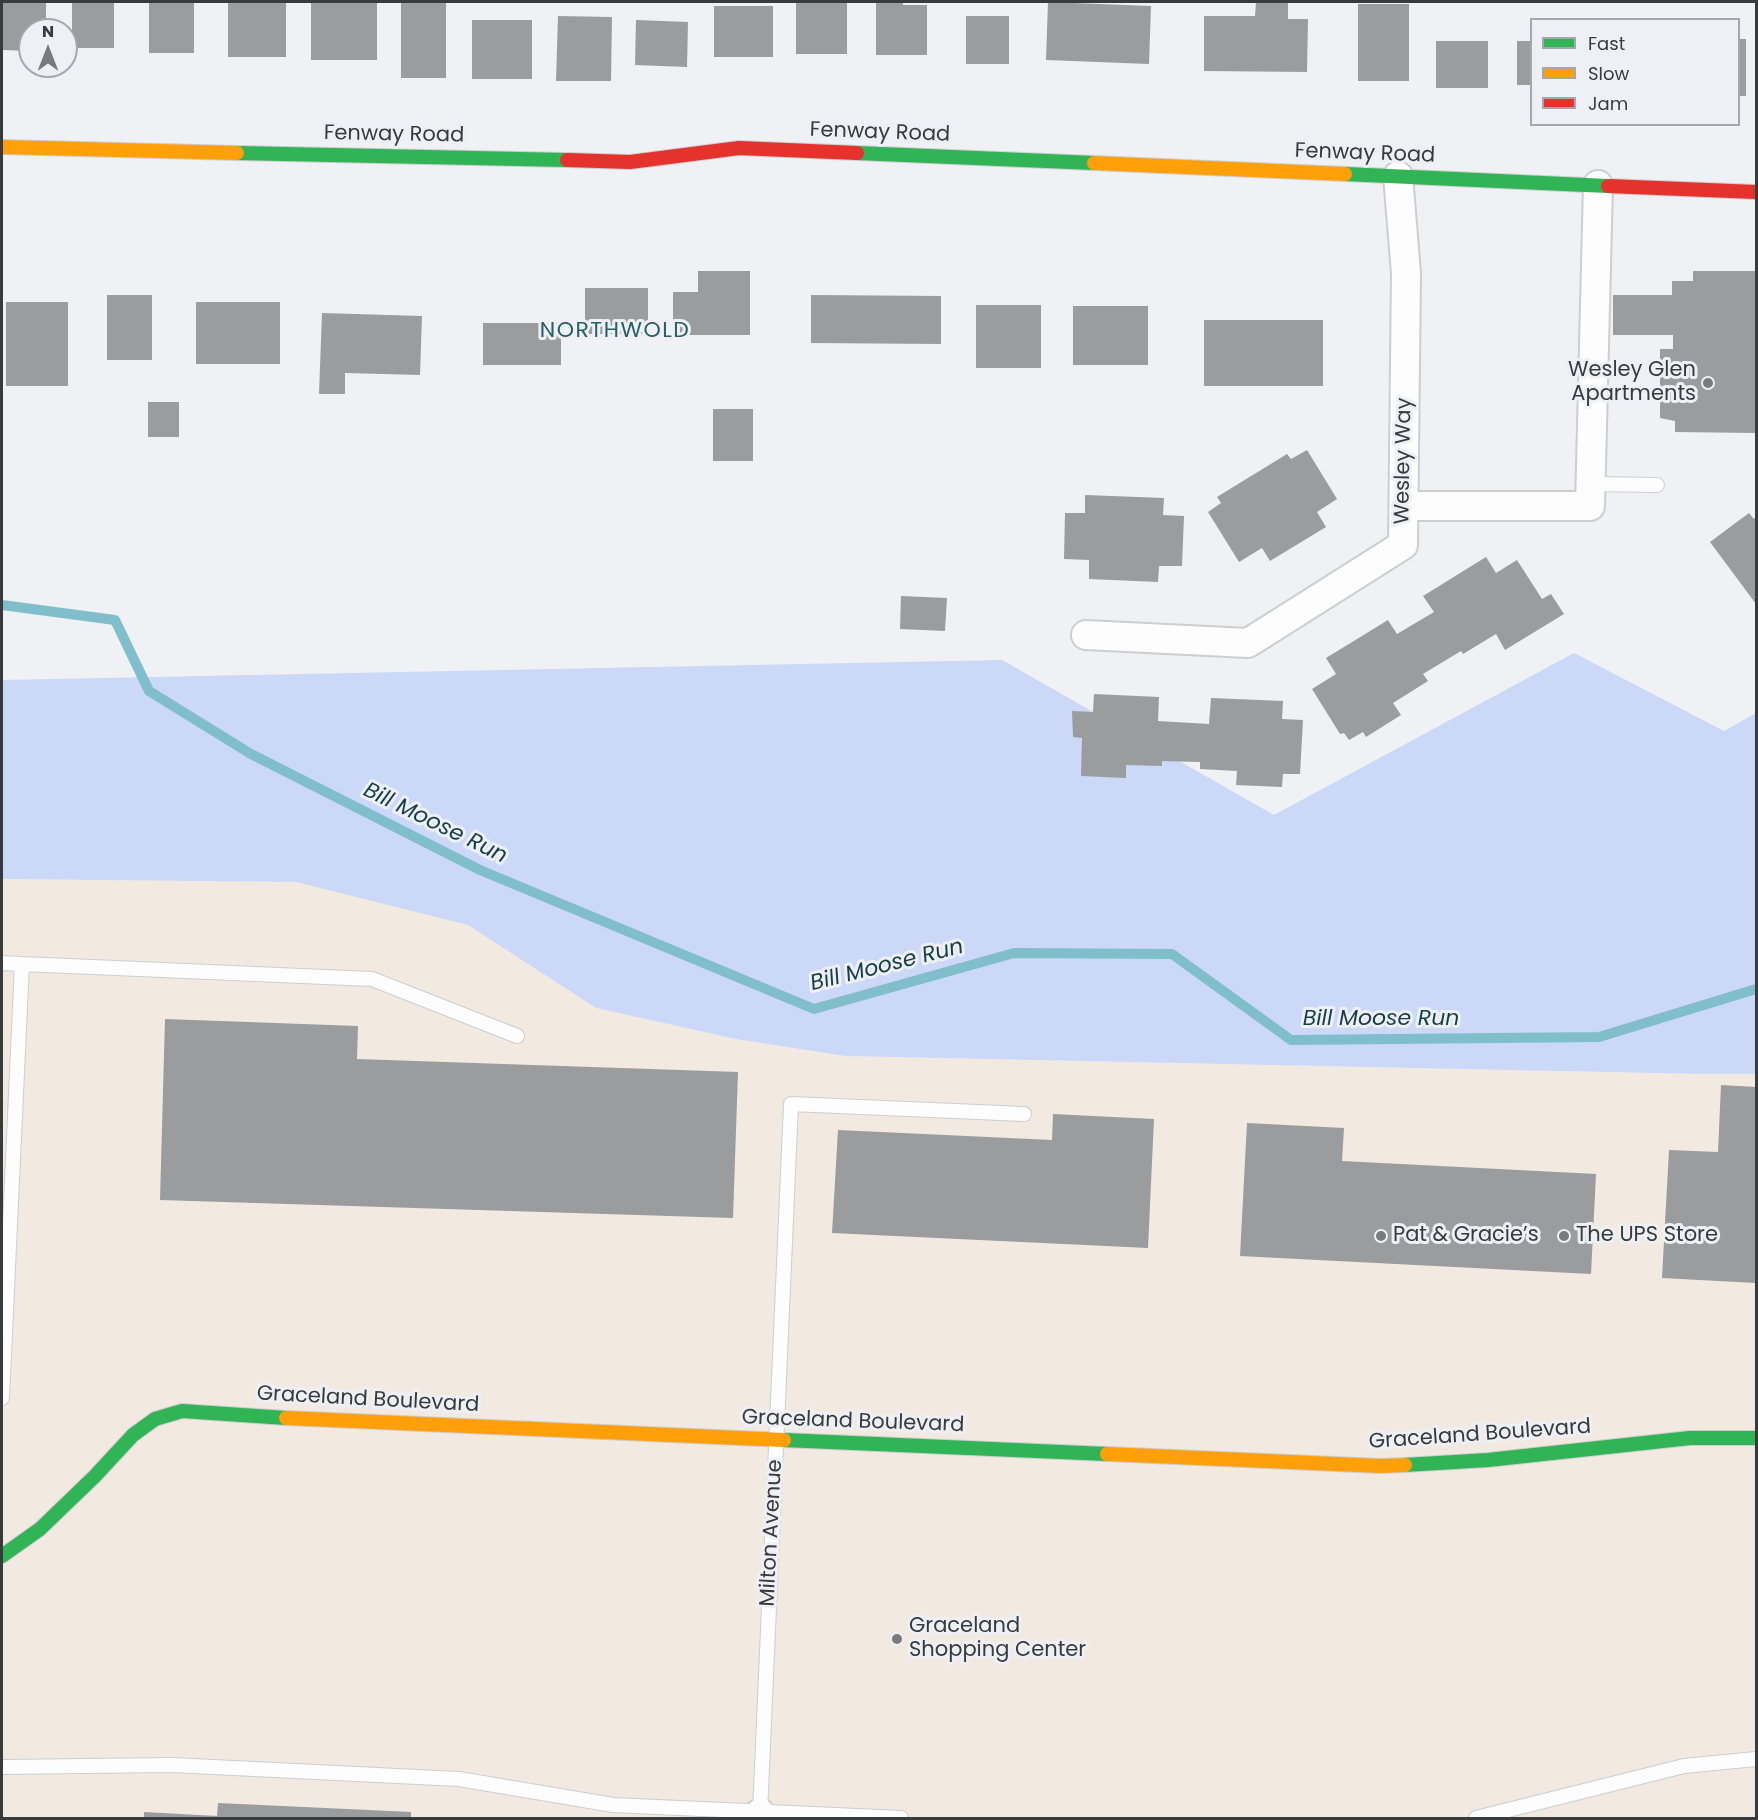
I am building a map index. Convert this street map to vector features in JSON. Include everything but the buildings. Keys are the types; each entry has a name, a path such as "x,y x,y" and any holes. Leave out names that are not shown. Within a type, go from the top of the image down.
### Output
{"street":[{"name":"Fenway Road","path":"2,147 630,162 739,148 1756,192"},
{"name":"Wesley Way","path":"1086,635 1248,643 1403,545 1406,273 1398,176"},
{"path":"1404,506 1590,506 1598,185"},
{"name":"Graceland Boulevard","path":"2,1556 40,1529 95,1476 133,1435 155,1419 182,1411 285,1419 1381,1466 1488,1460 1690,1438 1756,1438"}],"lane":[{"path":"1590,484 1657,485"},
{"path":"2,963 372,979 517,1036"},
{"path":"2,1398 22,964"},
{"name":"Milton Avenue","path":"760,1816 791,1104 1024,1114"},
{"path":"1476,1818 1684,1766 1756,1759"},
{"path":"2,1767 172,1766 459,1779 613,1806 760,1816 901,1818"}],"shaded area":[{"path":"1574,653 1724,731 1756,713 1756,1074 845,1056 736,1039 596,1008 468,925 296,882 2,879 2,680 1002,660 1274,815"},
{"path":"2,879 296,882 469,925 596,1008 736,1039 845,1056 1756,1074 1756,1818 2,1818"}],"waterway":[{"name":"Bill Moose Run","path":"2,605 115,620 149,691 251,754 480,870 814,1009 1014,953 1172,954 1291,1040 1599,1037 1756,989"}],"traffic: fast":[{"path":"237,153 567,160"},
{"path":"857,153 1094,163"},
{"path":"1345,174 1608,186"},
{"path":"2,1556 40,1529 95,1476 133,1435 155,1419 182,1411 286,1418"},
{"path":"1405,1465 1488,1460 1690,1438 1756,1438"},
{"path":"784,1440 1107,1454"}],"traffic: slow":[{"path":"2,147 237,153"},
{"path":"1094,163 1345,174"},
{"path":"286,1418 784,1440"},
{"path":"1107,1454 1381,1466 1405,1465"}],"traffic: jam":[{"path":"567,160 630,162 739,148 857,153"},
{"path":"1608,186 1756,192"}],"place":[{"name":"Wesley Glen Apartments","path":"1708,383"},
{"name":"Pat & Gracie’s","path":"1381,1236"},
{"name":"The UPS Store","path":"1564,1236"},
{"name":"Graceland Shopping Center","path":"897,1639"}],"district":[{"name":"NORTHWOLD","path":"615,331"}]}
